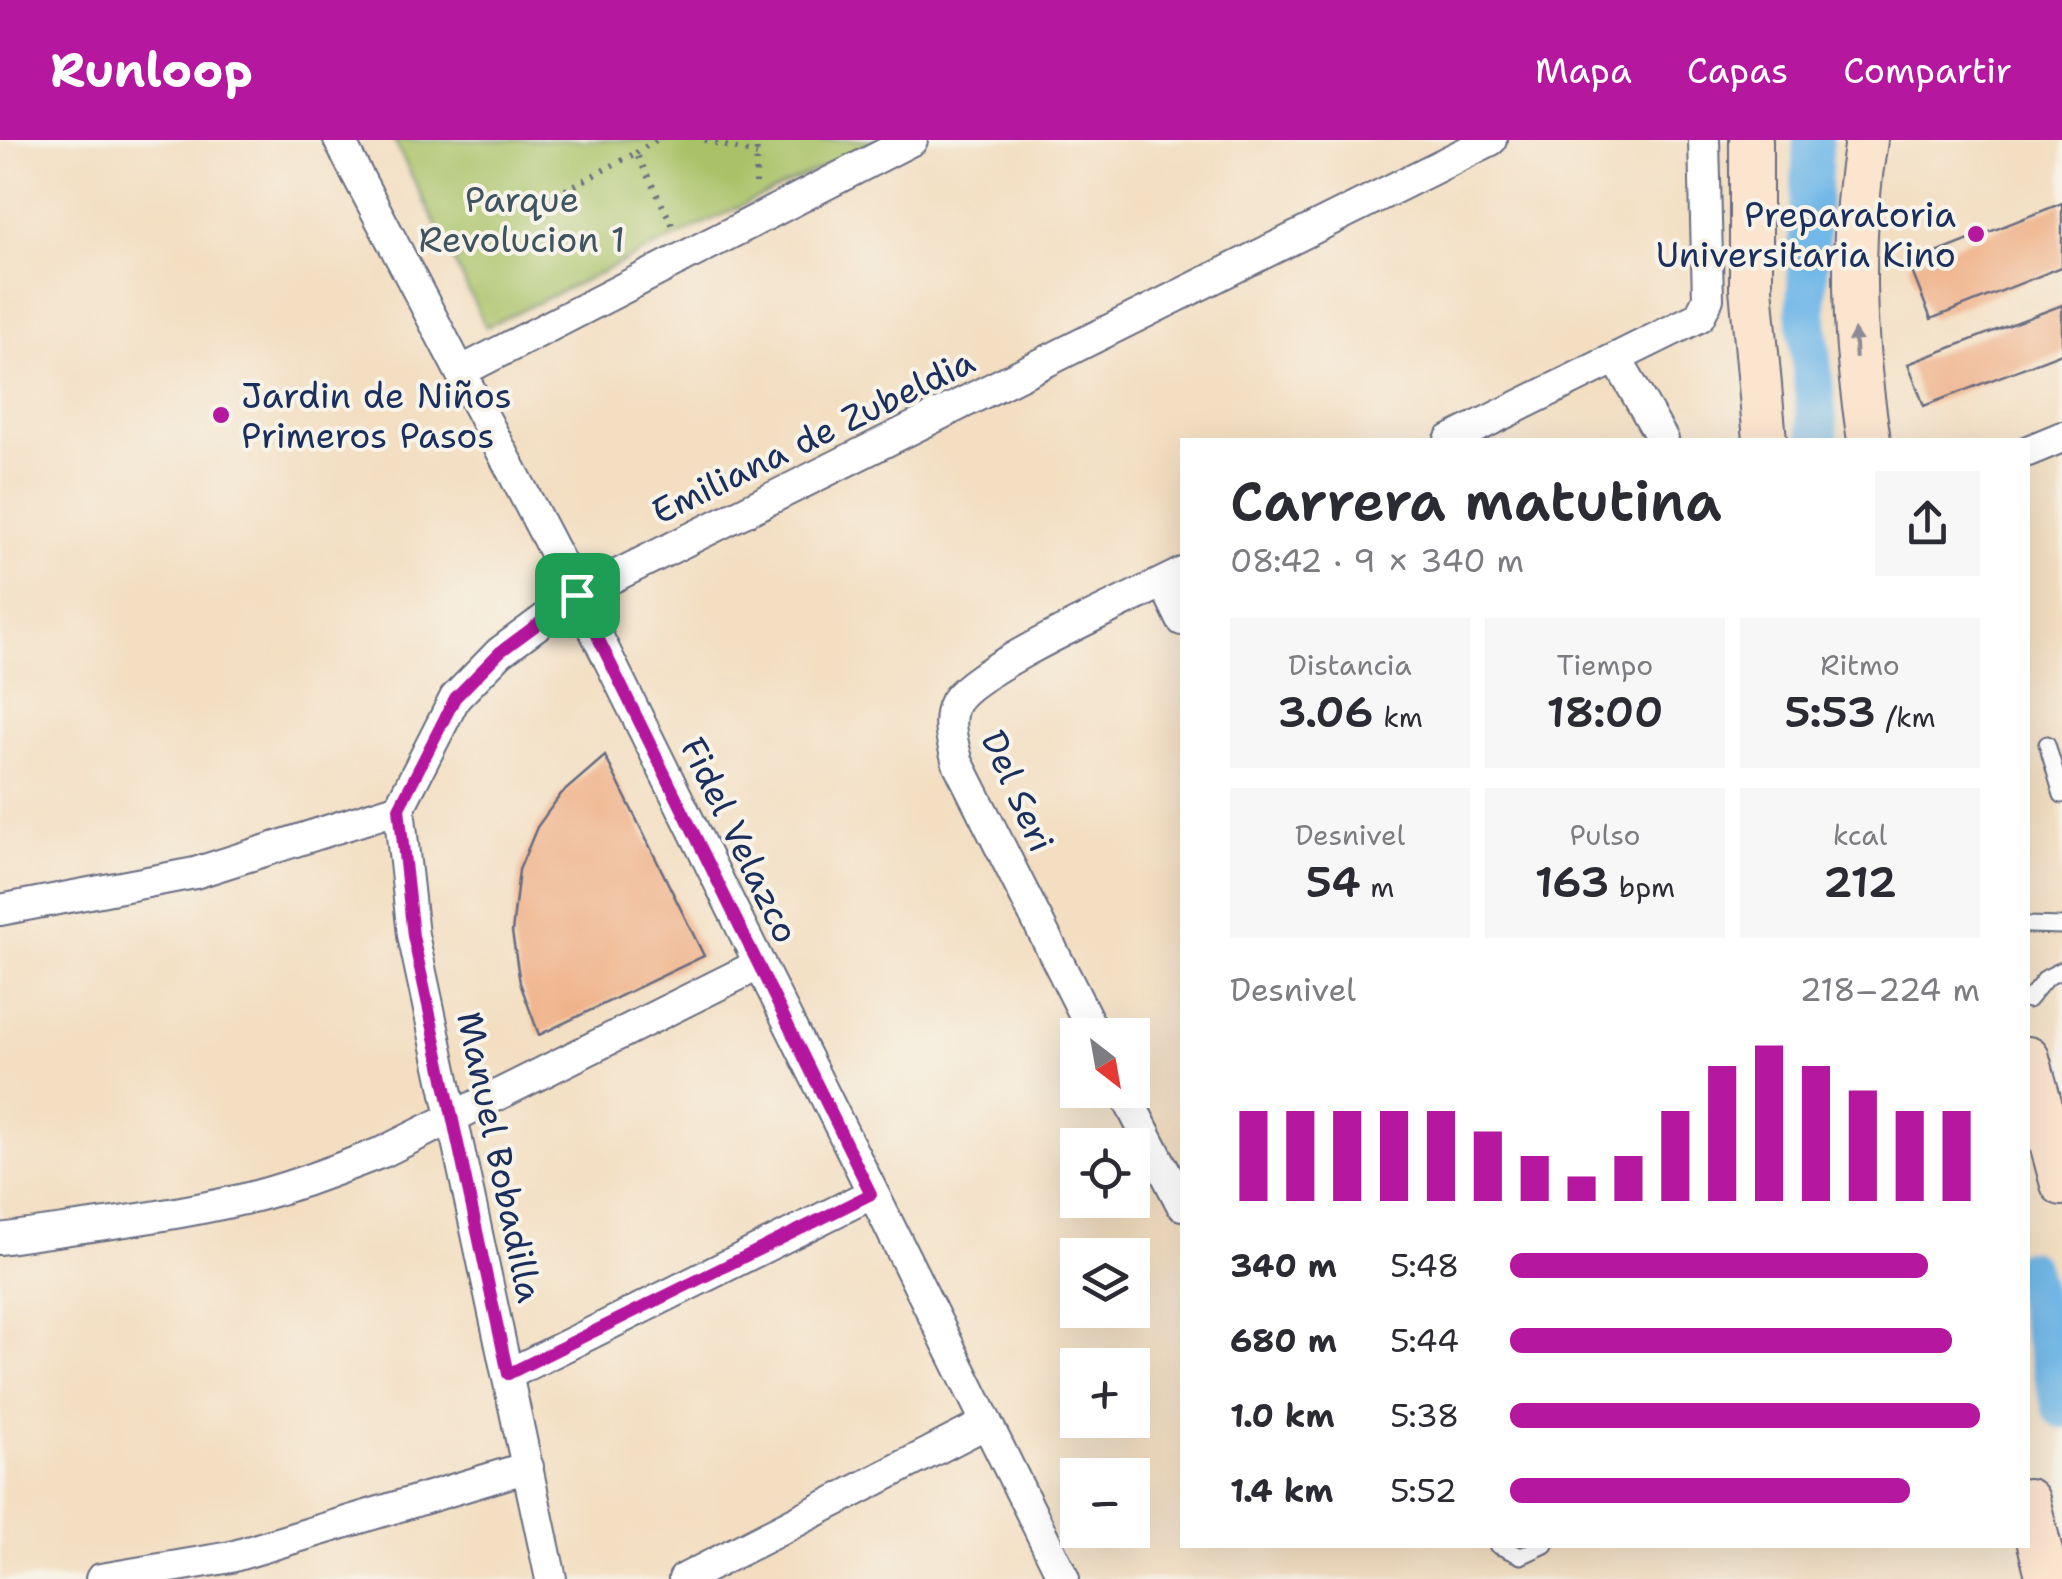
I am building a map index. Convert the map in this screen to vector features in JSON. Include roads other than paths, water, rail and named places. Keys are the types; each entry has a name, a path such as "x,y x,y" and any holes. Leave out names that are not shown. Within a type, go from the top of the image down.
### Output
{"street":[{"name":"Fidel Velazco","path":"338,140 577,595 1064,1579"},
{"path":"462,371 912,140"},
{"name":"Emiliana de Zubeldia","path":"399,808 455,698 500,652 577,595 1492,140"},
{"path":"1454,438 1692,322 1704,309 1708,234 1704,140"},
{"path":"1751,140 1751,288 1764,438"},
{"path":"1866,140 1853,250 1855,352 1869,438"},
{"path":"1616,358 1662,438"},
{"path":"2030,449 2062,437"},
{"path":"1173,578 1180,611"},
{"name":"Del Seri","path":"1086,1018 958,763 950,719 954,702 985,674 1173,578"},
{"path":"0,910 196,873 399,808"},
{"name":"Manuel Bobadilla","path":"399,808 413,936 551,1579"},
{"path":"0,1239 246,1198 382,1152 760,964"},
{"path":"2030,1065 2062,1184"},
{"path":"1132,1108 1180,1201"},
{"path":"508,1374 871,1194"},
{"path":"684,1579 987,1423"},
{"path":"101,1579 230,1557 528,1467"},
{"path":"2030,1508 2048,1579"}],"lane":[{"path":"2047,744 2062,795"},
{"path":"2030,924 2062,926"},
{"path":"2030,998 2046,978 2062,970"},
{"path":"1504,1548 1522,1556 1539,1548"}],"waterway":[{"path":"1813,140 1806,311 1819,438"},
{"path":"2030,1278 2062,1408"}],"place":[{"name":"Preparatoria Universitaria Kino","path":"1976,234"},
{"name":"Jardin de Niños Primeros Pasos","path":"221,415"}],"park label":[{"name":"Parque Revolucion 1","path":"522,219"}]}
